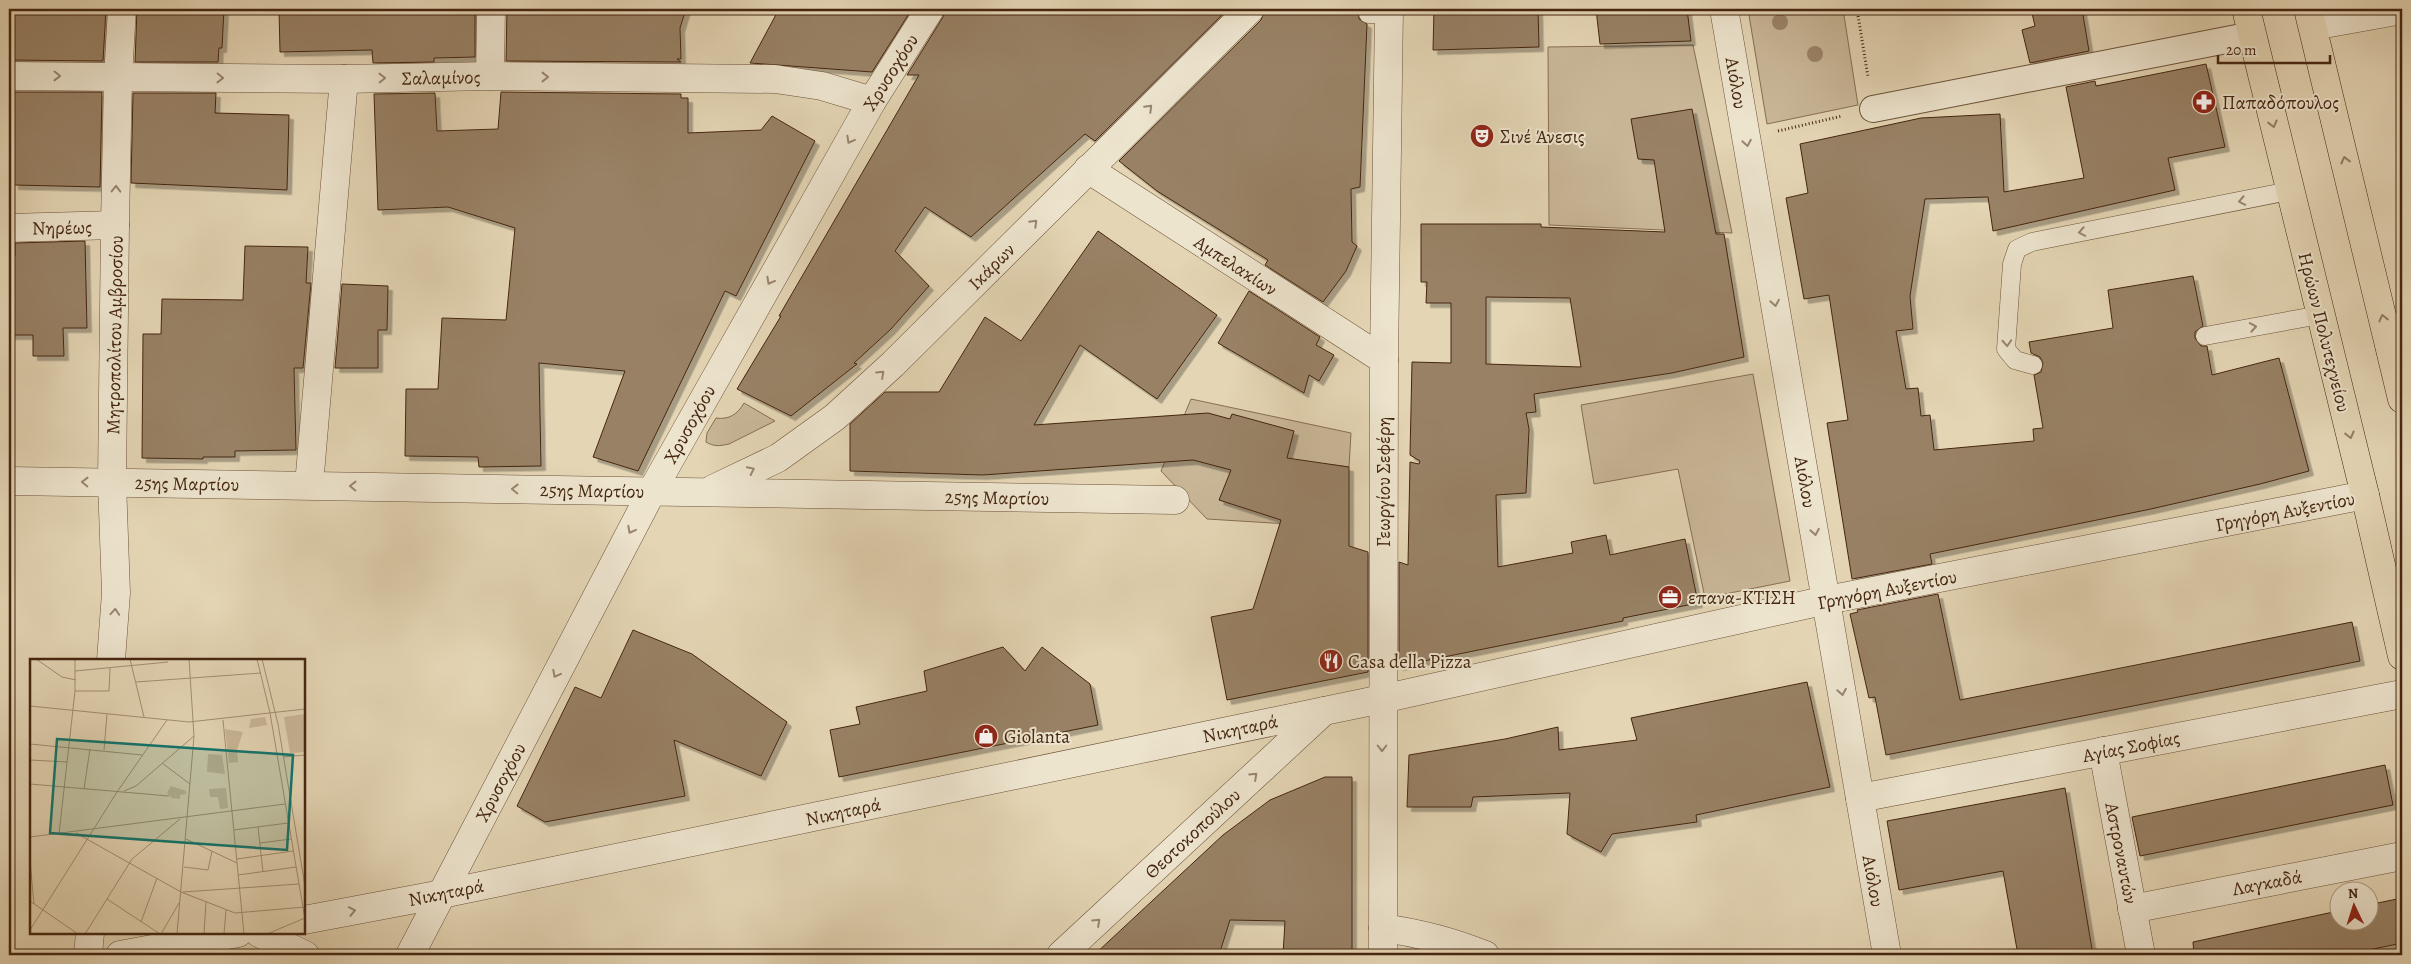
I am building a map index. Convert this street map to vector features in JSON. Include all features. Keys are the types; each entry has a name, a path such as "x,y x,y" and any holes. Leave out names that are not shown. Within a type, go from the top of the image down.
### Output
{"main road":[{"name":"Ηρώων Πολυτεχνείου","path":"2246,9 2365,495 2402,656"},
{"path":"2310,18 2402,399"}],"street":[{"name":"Μητροπολίτου Αμβροσίου","path":"111,659 116,593 112,482 118,77 122,9"},
{"path":"490,76 491,9"},
{"name":"Χρυσοχόου","path":"410,955 652,491 872,101 930,9"},
{"name":"Ικάρων","path":"708,492 778,458 835,417 893,364 1250,9"},
{"name":"Αιόλου","path":"1724,9 1887,955"},
{"path":"2310,18 2402,10"},
{"name":"Γεωργίου Σεφέρη","path":"1382,12 1384,360 1383,955"},
{"path":"1873,109 2252,36"},
{"name":"Σαλαμίνος","path":"9,76 344,79 490,76 775,79 822,86 872,101"},
{"path":"309,485 344,79"},
{"name":"Αμπελακίων","path":"1088,169 1384,360"},
{"name":"Νηρέως","path":"9,228 115,226"},
{"name":"25ης Μαρτίου","path":"9,481 1176,500"},
{"name":"Γρηγόρη Αυξεντίου","path":"1382,699 1827,600 2365,495"},
{"name":"Αγίας Σοφίας","path":"1860,798 2402,694"},
{"name":"Νικηταρά","path":"305,920 442,894 1382,699"},
{"name":"Θεοτοκοπούλου","path":"1061,955 1324,711"},
{"name":"Αστροναυτών","path":"2103,751 2141,955"},
{"name":"Λαγκαδά","path":"2132,909 2402,856"},
{"path":"1383,928 1428,935 1460,944 1485,955"},
{"path":"88,955 90,934"},
{"path":"120,955 233,934"},
{"path":"260,934 305,955"}],"lane":[{"path":"2033,365 2015,360 2006,349 2012,264 2018,249 2032,242 2290,191"},
{"path":"2205,336 2320,315"}],"path":[{"path":"1747,138 1873,109 1857,9"}],"shaded area":[{"path":"1748,9 1843,9 1858,105 1767,124"},
{"path":"1693,45 1732,233 1549,225 1548,47"},
{"path":"1753,374 1790,581 1705,598 1678,469 1594,484 1581,405"},
{"path":"1191,399 1351,433 1349,467 1325,464 1288,524 1207,519 1161,471"},
{"path":"744,403 775,421 729,444 717,446 706,442 707,433 716,418 725,418 733,415"}],"building":[{"path":"9,9 106,9 103,61 9,60"},
{"path":"137,9 224,9 222,48 219,48 218,62 135,62"},
{"path":"279,9 475,9 475,57 434,58 434,62 373,63 372,50 280,52"},
{"path":"507,9 686,9 680,28 681,59 677,59 681,62 506,61"},
{"path":"779,9 912,9 872,72 750,63"},
{"path":"945,9 1228,9 1095,141 1085,134 971,237 925,207 895,251 929,286 891,329 854,363 857,364 791,416 737,389 919,75 907,75 943,17"},
{"path":"1265,9 1359,9 1359,19 1367,24 1360,187 1351,189 1352,242 1357,246 1346,271 1323,302 1265,265 1268,260 1157,191 1119,161 1261,20"},
{"path":"1434,9 1538,9 1539,47 1433,50"},
{"path":"1596,9 1687,9 1691,41 1600,44"},
{"path":"2031,9 2082,9 2089,51 2030,63 2022,30 2035,26"},
{"path":"2206,64 2225,147 2168,158 2175,190 1993,231 1988,197 1925,199 1910,296 1913,329 1896,331 1906,389 1918,388 1921,416 1930,415 1934,450 2034,441 2033,429 2043,428 2034,375 2041,372 2043,363 2040,357 2031,353 2029,342 2113,328 2108,290 2193,276 2203,326 2195,332 2195,338 2201,346 2207,346 2212,375 2279,358 2309,471 2151,509 1930,554 1932,564 1852,579 1827,423 1848,420 1829,295 1804,299 1786,198 1808,193 1800,144 1921,118 2000,114 2004,192 2084,178 2066,87 2095,81 2096,86"},
{"path":"13,92 102,92 100,187 14,185"},
{"path":"501,92 681,94 681,98 688,98 688,133 761,130 772,116 815,141 736,296 725,291 638,471 593,457 625,371 539,363 541,466 479,467 478,457 405,456 406,389 438,389 442,318 506,320 515,228 448,207 378,210 374,94 435,93 437,131 498,129"},
{"path":"133,93 216,93 215,113 289,115 287,190 131,183"},
{"path":"1692,109 1716,234 1724,234 1744,357 1672,373 1534,394 1536,412 1526,413 1529,429 1526,493 1496,495 1498,567 1573,553 1571,542 1606,535 1610,555 1685,539 1698,603 1623,618 1623,621 1399,666 1399,562 1408,565 1410,462 1419,464 1420,461 1410,455 1412,362 1451,363 1451,303 1426,303 1427,282 1421,282 1421,224 1541,224 1541,227 1665,232 1654,160 1638,159 1631,119","holes":["1486,297 1570,298 1581,367 1486,364"]},
{"path":"1098,231 1217,315 1157,399 1080,345 1034,425 1208,413 1230,419 1232,414 1294,431 1287,458 1349,467 1349,546 1368,552 1368,672 1227,700 1211,617 1253,609 1281,520 1219,500 1231,470 1193,460 983,475 850,471 850,424 885,392 939,392 985,317 1021,341"},
{"path":"85,241 87,328 63,328 64,356 33,356 33,335 9,335 9,256 15,256 15,243"},
{"path":"245,246 308,247 306,283 311,283 303,368 294,368 296,450 235,451 235,457 203,457 203,459 142,458 143,334 161,334 162,299 243,300"},
{"path":"342,284 388,286 387,330 378,330 378,368 335,368"},
{"path":"1249,291 1320,337 1316,345 1334,355 1319,381 1309,375 1304,393 1218,343"},
{"path":"1938,594 1960,700 2352,622 2360,661 1886,755 1875,697 1869,698 1850,614 1858,612 1857,610"},
{"path":"633,630 692,654 787,722 761,776 674,740 685,796 545,822 517,806 575,687 601,698"},
{"path":"1003,647 1025,671 1042,647 1090,684 1098,725 839,777 830,730 860,724 856,707 927,691 924,671"},
{"path":"1807,682 1830,787 1696,815 1697,822 1612,834 1601,852 1567,834 1570,793 1473,797 1471,807 1407,807 1409,755 1505,739 1558,727 1559,750 1637,740 1631,718"},
{"path":"2385,765 2393,805 2140,856 2132,817"},
{"path":"1325,777 1352,777 1352,955 1283,955 1285,921 1230,920 1219,955 1094,955 1223,835 1270,800"},
{"path":"2065,788 2093,955 2018,955 2003,871 1899,890 1887,821"},
{"path":"2402,898 2402,943 2345,955 2194,955 2193,942 2328,913 2328,932 2378,932 2378,903"}],"place":[{"name":"Παπαδόπουλος","path":"2204,102"},
{"name":"Σινέ Άνεσις","path":"1482,136"},
{"name":"επανα-ΚΤΙΣΗ","path":"1670,597"},
{"name":"Casa della Pizza","path":"1331,661"},
{"name":"Giolanta","path":"986,736"}]}
